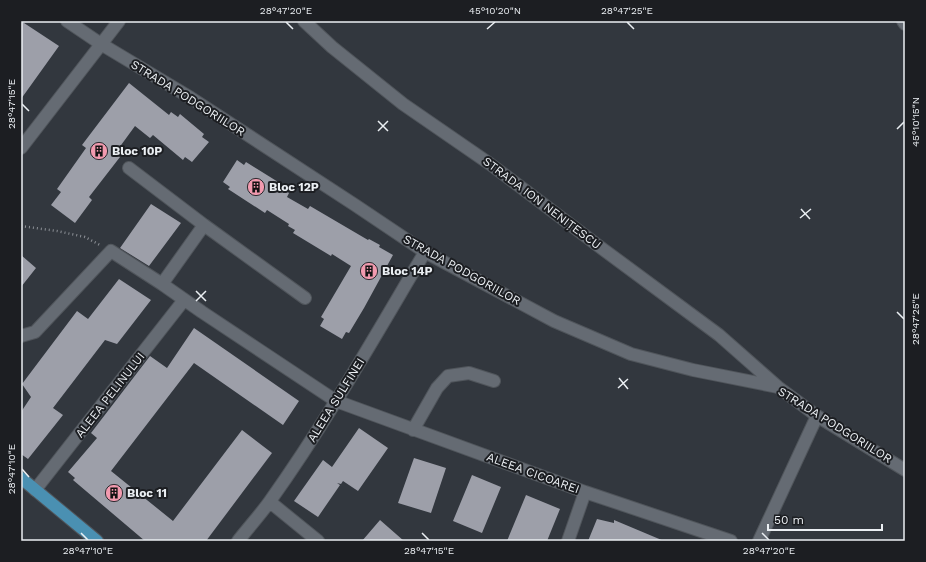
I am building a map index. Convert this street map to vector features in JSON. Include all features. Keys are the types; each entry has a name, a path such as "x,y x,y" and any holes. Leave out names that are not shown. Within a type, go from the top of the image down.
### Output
{"main road":[{"path":"21,478 97,541"}],"street":[{"name":"STRADA PODGORIILOR","path":"67,21 101,44 198,103 425,252 554,321 631,354 693,370 778,387 817,416 905,470"},
{"path":"21,148 119,21"},
{"name":"STRADA ION NENIȚESCU","path":"304,21 332,47 403,104 490,164 600,248 719,335 778,387"},
{"path":"129,168 204,225 306,298"},
{"path":"162,284 204,225"},
{"path":"21,336 36,332 111,251 336,401"},
{"name":"ALEEA SULFINEI","path":"238,541 270,502 336,401 425,252"},
{"name":"ALEEA PELINULUI","path":"35,490 184,300"},
{"path":"413,430 437,388 448,376 469,373 494,381"},
{"name":"ALEEA CICOAREI","path":"336,401 585,492 731,541"},
{"path":"759,541 817,416"},
{"path":"568,541 585,492"},
{"path":"270,502 318,541"}],"path":[{"path":"21,226 85,237 111,251"}],"building":[{"path":"21,21 59,46 21,99"},
{"name":"Bloc 10P","path":"129,83 169,115 171,112 178,117 180,114 204,134 202,137 209,142 192,162 185,157 183,160 153,135 150,138 135,126 116,152 120,157 89,197 92,200 75,223 51,205 61,192 57,189 86,148 82,145"},
{"name":"Bloc 14P","path":"237,160 244,165 246,162 283,185 281,188 289,193 287,197 308,209 310,206 368,240 369,239 380,245 379,247 393,255 349,333 346,332 342,339 320,326 324,319 321,317 351,266 293,233 295,230 288,226 289,224 267,210 265,213 228,189 230,187 223,182"},
{"path":"151,204 181,223 149,266 120,248"},
{"path":"21,255 36,268 21,287"},
{"path":"119,279 151,300 117,344 105,340 53,408 63,415 28,459 21,454 21,412 31,397 22,384 77,311 88,319"},
{"path":"194,328 299,401 283,425 194,363 111,471 173,521 242,430 272,453 206,541 145,541 73,480 75,478 68,472 97,438 91,433 150,356 167,368"},
{"path":"359,428 388,448 358,491 343,481 341,484 337,483 340,485 318,517 294,501 323,460 332,467"},
{"path":"414,458 446,468 431,513 398,503"},
{"path":"472,475 501,487 482,533 453,521"},
{"path":"526,495 560,509 547,541 507,541"},
{"path":"597,519 614,523 614,520 664,541 588,541"},
{"path":"380,520 404,541 362,541"}],"place":[{"name":"Bloc 10P","path":"99,151"},
{"name":"Bloc 12P","path":"256,187"},
{"name":"Bloc 14P","path":"369,271"},
{"name":"Bloc 11","path":"114,493"}]}
